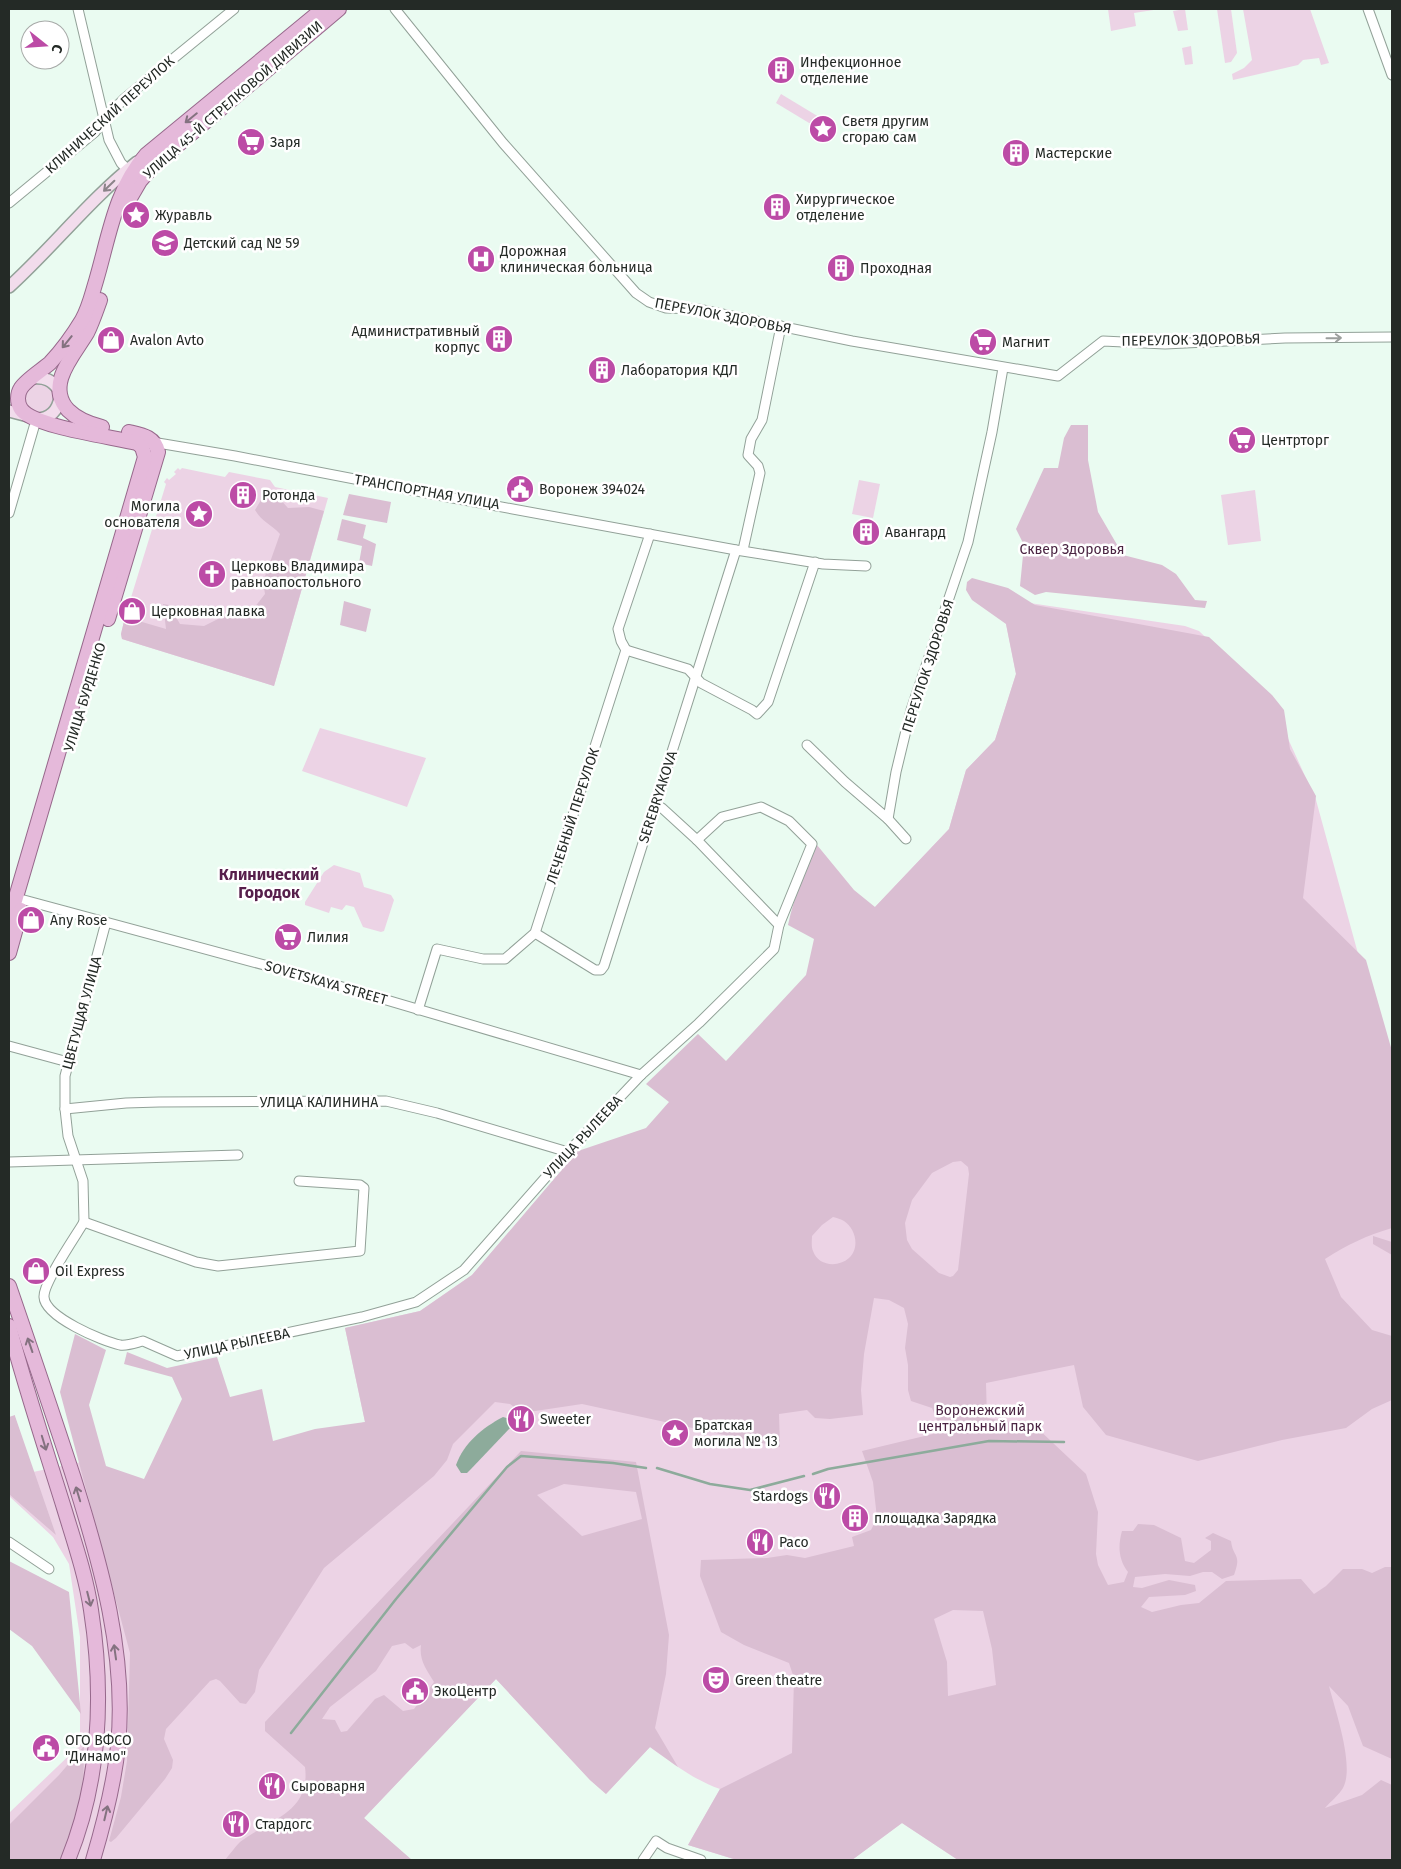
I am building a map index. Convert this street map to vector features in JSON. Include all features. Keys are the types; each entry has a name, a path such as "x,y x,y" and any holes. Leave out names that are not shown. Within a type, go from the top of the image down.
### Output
{"main road":[{"name":"УЛИЦА 45-Й СТРЕЛКОВОЙ ДИВИЗИИ","path":"33,378 66,343 83,317 94,288 119,201 146,154 323,9"},
{"name":"УЛИЦА 45-Й СТРЕЛКОВОЙ ДИВИЗИИ","path":"133,175 153,166 339,9"},
{"name":"УЛИЦА 45-Й СТРЕЛКОВОЙ ДИВИЗИИ","path":"60,394 70,358 91,325 99,303 133,175"},
{"path":"9,287 133,175"},
{"path":"33,421 21,410 15,390 33,378 41,377 55,384 66,408 83,421 91,425 142,435 154,442"},
{"path":"33,421 47,418 54,413 59,405 60,394"},
{"path":"9,412 33,421 140,444"},
{"name":"УЛИЦА БУРДЕНКО","path":"9,953 15,901 156,459 158,452 154,442"},
{"name":"УЛИЦА БУРДЕНКО","path":"9,921 144,466 145,453 140,444"},
{"path":"9,1286 46,1391 95,1546 108,1603 117,1661 118,1745 112,1786 93,1860"},
{"path":"9,1326 77,1549 91,1609 98,1663 98,1718 91,1782 82,1821 68,1860"}],"street":[{"path":"78,9 109,140 121,164 133,175"},
{"name":"КЛИНИЧЕСКИЙ ПЕРЕУЛОК","path":"9,203 95,132 104,119 125,98 234,9"},
{"name":"ПЕРЕУЛОК ЗДОРОВЬЯ","path":"395,9 503,143 636,293 649,302 666,308 698,309 852,341 1058,376 1103,342 1165,344 1285,338 1392,337"},
{"path":"1368,9 1392,75"},
{"name":"SEREBRYAKOVA","path":"535,933 595,970 601,970 604,966 739,550 760,473 758,466 748,455 751,439 762,420 781,326"},
{"name":"ПЕРЕУЛОК ЗДОРОВЬЯ","path":"888,819 896,772 912,710 968,542 992,432 1003,368"},
{"path":"9,513 33,421"},
{"name":"ТРАНСПОРТНАЯ УЛИЦА","path":"140,444 154,442 226,454 435,495 739,550 815,562 866,566"},
{"path":"650,534 618,629 626,650 688,669 701,683 757,714 768,702 815,562"},
{"name":"ЛЕЧЕБНЫЙ ПЕРЕУЛОК","path":"535,933 626,650"},
{"path":"807,745 845,782 888,819 906,839"},
{"path":"656,806 662,808 697,840 779,925"},
{"name":"УЛИЦА РЫЛЕЕВА","path":"84,1222 54,1271 44,1292 44,1299 50,1310 75,1327 119,1345 127,1346 143,1341 177,1356 362,1318 416,1302 464,1270 568,1152 641,1075 699,1023 774,949 779,925 812,844 789,821 761,807 722,817 697,840"},
{"name":"SOVETSKAYA STREET","path":"15,901 106,922 305,976 641,1075"},
{"name":"ЦВЕТУЩАЯ УЛИЦА","path":"84,1222 84,1181 68,1136 65,1110 65,1076 106,922"},
{"path":"418,1010 437,949 483,959 505,960 535,933"},
{"path":"9,1046 68,1062"},
{"name":"УЛИЦА КАЛИНИНА","path":"65,1110 126,1103 159,1102 386,1101 437,1113 568,1152"},
{"path":"9,1162 238,1155"},
{"path":"84,1222 196,1262 218,1266 360,1251 364,1188 360,1185 299,1181"},
{"path":"9,1542 49,1569"},
{"path":"643,1860 656,1841 667,1848 701,1860"}],"green space":[{"path":"1108,9 1160,9 1134,13 1136,26 1111,31"},
{"path":"1185,9 1188,30 1178,31 1173,11"},
{"path":"1217,9 1231,9 1237,53 1231,62 1225,63"},
{"path":"1243,9 1310,9 1329,63 1321,65 1319,58 1303,60 1298,65 1233,80 1232,74 1244,68 1252,60"},
{"path":"1191,46 1193,64 1185,65 1182,48"},
{"path":"781,94 824,120 819,129 776,103"},
{"path":"39,383 45,384 53,392 53,404 45,412 39,413 33,412 25,404 24,398 25,392 33,384"},
{"name":"Сквер Здоровья","path":"1071,425 1088,425 1088,460 1098,512 1123,555 1162,565 1176,574 1195,600 1207,601 1205,608 1046,592 1035,595 1020,586 1024,545 1016,529 1044,468 1058,468 1064,438"},
{"path":"178,468 180,470 182,468 225,477 229,472 270,480 275,487 328,498 274,686 122,639 121,634 125,617 166,484 164,482 167,478 169,480 176,474 174,472"},
{"path":"859,480 880,484 873,518 852,514"},
{"path":"1255,490 1261,541 1228,545 1221,495"},
{"path":"349,494 391,502 387,523 343,515"},
{"path":"264,495 278,497 288,508 309,507 324,511 274,686 122,639 121,634 125,617 166,629 163,604 169,605 180,624 204,626 224,616 246,618 265,594 263,582 280,534 255,510"},
{"path":"342,519 366,525 363,538 376,544 372,566 359,563 362,546 337,540"},
{"name":"Воронежский центральный парк","path":"972,578 1008,588 1035,605 1209,637 1272,695 1284,710 1290,749 1316,796 1303,898 1366,960 1392,1051 1392,1228 1357,1241 1325,1259 1341,1297 1372,1330 1392,1336 1392,1400 1372,1409 1346,1428 1282,1440 1198,1461 1106,1435 1083,1407 1074,1365 986,1383 987,1418 1035,1426 1086,1474 1098,1512 1096,1554 1098,1565 1108,1585 1124,1582 1128,1572 1121,1557 1122,1531 1133,1531 1138,1524 1154,1525 1181,1538 1185,1561 1194,1563 1211,1550 1211,1541 1205,1538 1213,1533 1231,1541 1237,1559 1234,1575 1222,1579 1212,1572 1203,1572 1190,1576 1165,1574 1135,1577 1133,1587 1142,1588 1169,1580 1195,1585 1196,1591 1185,1595 1149,1597 1141,1607 1152,1612 1199,1603 1226,1581 1301,1579 1314,1594 1326,1586 1343,1569 1362,1569 1372,1573 1385,1567 1392,1567 1392,1759 1363,1746 1348,1706 1329,1686 1343,1738 1347,1766 1343,1788 1325,1808 1362,1795 1381,1780 1392,1785 1392,1860 958,1860 902,1823 852,1860 737,1860 688,1845 720,1789 792,1753 794,1678 789,1663 744,1645 721,1632 700,1576 701,1560 767,1558 787,1555 805,1558 854,1546 852,1537 871,1530 877,1518 873,1482 862,1451 937,1433 938,1423 932,1408 911,1401 908,1390 908,1365 905,1348 908,1324 904,1308 889,1300 874,1298 864,1354 861,1390 863,1415 830,1419 815,1418 807,1410 779,1414 780,1447 582,1404 522,1413 510,1404 495,1402 453,1444 447,1460 434,1476 324,1568 259,1670 255,1692 246,1704 240,1703 216,1679 210,1681 166,1729 164,1739 173,1760 172,1768 116,1838 111,1842 109,1841 121,1797 127,1761 130,1653 60,1392 75,1334 106,1350 89,1405 106,1466 144,1479 182,1399 172,1377 124,1364 127,1352 167,1368 217,1357 230,1397 262,1389 273,1441 315,1429 365,1422 345,1328 420,1311 472,1275 578,1151 646,1128 669,1102 646,1084 698,1034 726,1061 806,975 814,939 788,925 800,884 817,845 854,890 875,907 949,829 966,770 995,740 1016,674 1006,624 972,600 966,590 967,582","holes":["961,1161 968,1167 969,1174 958,1270 950,1277 939,1273 912,1249 907,1240 905,1223 912,1200 932,1173 953,1162","833,1217 848,1224 854,1234 855,1249 845,1261 829,1264 819,1260 816,1256 812,1248 812,1236","953,1610 983,1611 992,1649 996,1685 948,1696 947,1662 934,1619"]},
{"path":"344,601 371,609 366,632 340,625"},
{"name":"Воронежский центральный парк","path":"1016,601 1185,626 1199,631 1269,697 1316,800 1392,1078 1392,1860 958,1860 902,1823 852,1860 737,1860 688,1845 720,1789 692,1776 650,1747 606,1794 590,1780 496,1679 364,1818 411,1860 9,1860 9,1813 80,1745 80,1637 69,1564 53,1537 9,1496 9,1477 86,1461 150,1482 365,1422 345,1328 420,1311 472,1275 578,1151 631,1192 875,907 949,829 966,770 995,740 1016,674 1006,624"},
{"path":"320,728 426,758 407,807 302,771"},
{"path":"334,865 360,873 364,887 391,895 394,900 384,931 381,932 363,927 354,907 346,905 342,910 331,907 329,913 305,905 324,872"},
{"path":"1373,1236 1392,1242 1392,1255 1373,1244"},
{"path":"15,1415 56,1535 9,1494 9,1417"},
{"path":"521,1451 636,1462 669,1635 666,1674 655,1728 678,1767 650,1747 606,1794 590,1780 496,1679 364,1818 412,1860 225,1860 240,1842 285,1814 301,1795 305,1783 305,1767 265,1731 265,1722","holes":["564,1484 636,1492 642,1519 582,1536 537,1495","405,1643 413,1649 421,1645 422,1660 434,1682 414,1709 403,1711 384,1695 375,1699 347,1731 341,1732 335,1720 322,1719 330,1707 376,1671 392,1646"]},
{"path":"9,1561 69,1592 81,1714 32,1646 9,1629"},
{"path":"84,1746 83,1805 62,1860 9,1860 9,1825 59,1775"}],"shaded area":[{"path":"503,1417 510,1419 511,1427 467,1473 461,1473 456,1465 469,1443 481,1431"}],"waterway":[{"path":"813,1474 828,1469 989,1441 1064,1442"},
{"path":"291,1733 396,1599 507,1467 521,1456 613,1463 646,1468"},
{"path":"657,1468 710,1484 750,1490 804,1476"}],"place":[{"name":"Инфекционное отделение","path":"781,70"},
{"name":"Светя другим сгораю сам","path":"823,129"},
{"name":"Заря","path":"251,142"},
{"name":"Мастерские","path":"1016,153"},
{"name":"Хирургическое отделение","path":"777,207"},
{"name":"Журавль","path":"136,215"},
{"name":"Детский сад № 59","path":"165,243"},
{"name":"Дорожная клиническая больница","path":"481,259"},
{"name":"Проходная","path":"841,268"},
{"name":"Административный корпус","path":"499,339"},
{"name":"Avalon Avto","path":"111,340"},
{"name":"Магнит","path":"983,342"},
{"name":"Лаборатория КДЛ","path":"602,370"},
{"name":"Центрторг","path":"1242,440"},
{"name":"Воронеж 394024","path":"520,489"},
{"name":"Ротонда","path":"243,495"},
{"name":"Могила основателя","path":"199,514"},
{"name":"Авангард","path":"866,532"},
{"name":"Церковь Владимира равноапостольного","path":"212,574"},
{"name":"Церковная лавка","path":"132,611"},
{"name":"Any Rose","path":"31,920"},
{"name":"Лилия","path":"288,937"},
{"name":"Oil Express","path":"36,1271"},
{"name":"Sweeter","path":"521,1419"},
{"name":"Братская могила № 13","path":"675,1433"},
{"name":"Stardogs","path":"827,1496"},
{"name":"площадка Зарядка","path":"855,1518"},
{"name":"Paco","path":"760,1542"},
{"name":"Green theatre","path":"716,1680"},
{"name":"ЭкоЦентр","path":"415,1691"},
{"name":"ОГО ВФСО \"Динамо\"","path":"46,1748"},
{"name":"Сыроварня","path":"272,1786"},
{"name":"Стардогс","path":"236,1824"}],"district":[{"name":"Клинический Городок","path":"269,883"}]}
